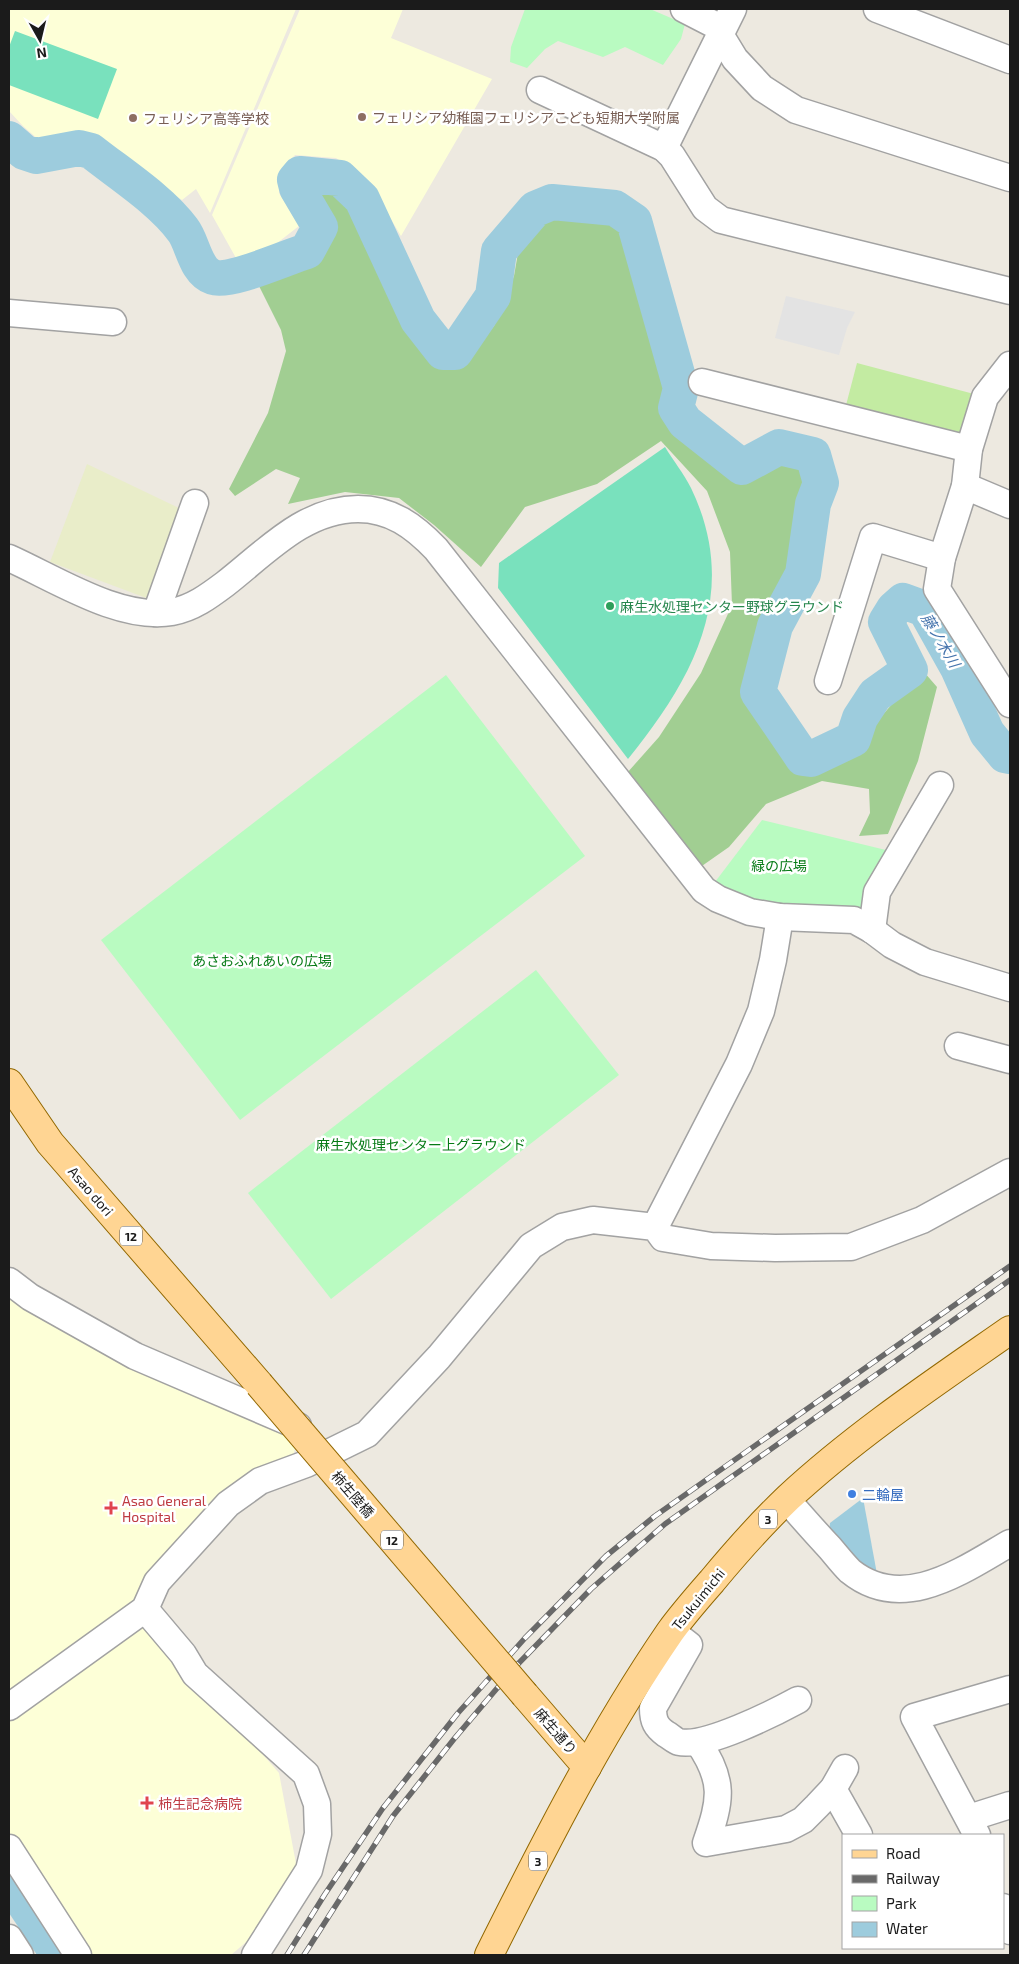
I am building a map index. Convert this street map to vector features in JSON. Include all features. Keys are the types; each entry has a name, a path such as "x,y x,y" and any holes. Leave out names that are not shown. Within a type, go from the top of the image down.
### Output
{"main road":[{"name":"Asao dori","path":"9,1083 50,1143 259,1384"},
{"name":"Tsukuimichi","path":"489,1955 587,1767 631,1692 671,1631 746,1540 787,1500 863,1434 1010,1330"},
{"name":"柿生陸橋","path":"259,1384 525,1695"},
{"name":"麻生通り","path":"525,1695 587,1767"}],"street":[{"path":"684,9 718,26 721,36 735,59 762,88 796,110 1010,178"},
{"path":"664,148 733,9"},
{"path":"877,9 1010,60"},
{"path":"540,90 664,148 672,156 705,208 722,220 1010,291"},
{"path":"9,313 113,322"},
{"path":"1009,699 936,588 942,558 965,486 969,449 985,397 1010,365"},
{"path":"702,382 969,449"},
{"path":"965,486 1010,505"},
{"path":"156,613 195,503"},
{"path":"9,558 92,597 126,609 143,614 172,612 189,607 208,597 301,524 323,514 344,509 365,509 385,513 404,520 421,533 436,549 704,890 734,907 750,912 780,918 854,920 872,930 892,945 925,962 1010,988"},
{"path":"828,681 874,537 942,558"},
{"path":"872,930 878,892 940,786"},
{"path":"655,1227 713,1117 739,1064 757,1020 773,960 780,918"},
{"path":"958,1046 1010,1060"},
{"path":"9,1707 145,1609 157,1582 228,1504 260,1481 306,1464 367,1434 439,1357 532,1246 562,1227 592,1220 655,1227 663,1238 711,1246 775,1248 851,1247 922,1220 1010,1172"},
{"path":"9,1281 30,1297 135,1356 344,1446"},
{"path":"787,1500 850,1570 865,1581 882,1587 918,1588 936,1583 1010,1543"},
{"path":"145,1609 183,1654 195,1674 306,1774 317,1804 318,1834 309,1870 255,1955"},
{"path":"671,1631 689,1645 653,1708 653,1720 659,1729 678,1742 698,1742 762,1719 798,1700"},
{"path":"1010,1689 914,1717 973,1827 1010,1805"},
{"path":"698,1742 710,1759 718,1784 719,1800 706,1843 786,1829 803,1820 839,1778 859,1834"},
{"path":"9,1848 78,1955"},
{"path":"9,1938 20,1955"}],"shaded area":[{"name":"フェリシア高等学校","path":"9,9 296,9 210,213 196,189 182,200 120,157 95,136 84,135 39,140 23,126 9,111"},
{"name":"フェリシア幼稚園フェリシアこども短期大学附属","path":"300,9 403,9 391,38 492,79 401,236 368,181 336,158 295,155 283,168 279,193 299,226 272,247 236,258 212,215"},
{"path":"786,296 855,312 847,328 839,355 775,338"},
{"path":"87,464 181,509 149,599 50,562"},
{"name":"Asao General Hospital","path":"9,1293 277,1425 296,1445 293,1456 134,1603 9,1696"},
{"name":"柿生記念病院","path":"146,1622 279,1773 297,1869 252,1937 231,1955 93,1955 9,1834 9,1717"}],"green space":[{"path":"525,9 650,9 685,24 681,39 663,65 625,47 603,57 558,41 545,49 527,68 510,62 511,47"},
{"path":"15,31 117,69 98,119 9,85 9,47"},
{"path":"323,182 348,190 363,212 368,228 364,246 380,251 401,272 408,286 421,341 432,359 453,368 473,352 494,326 514,276 519,247 538,222 550,212 582,211 627,222 651,254 663,289 665,352 661,366 674,382 667,410 695,427 748,471 774,454 802,462 806,484 796,534 795,569 774,608 768,627 757,694 797,752 799,769 852,750 893,703 924,672 937,687 918,761 888,834 859,836 870,813 869,789 822,781 766,804 729,847 699,868 627,773 659,737 701,673 732,605 730,552 707,491 661,441 597,484 525,507 481,567 434,525 399,498 345,492 288,504 300,478 276,469 235,496 229,489 268,413 286,351 281,330 258,284 306,265 328,243 327,215 311,199 305,186"},
{"path":"857,363 974,394 959,438 845,409"},
{"name":"麻生水処理センター野球グラウンド","path":"665,447 691,488 705,526 712,563 710,598 703,632 690,665 673,697 628,759 498,588 499,563"},
{"name":"あさおふれあいの広場","path":"446,675 585,856 240,1120 101,940"},
{"name":"緑の広場","path":"762,820 890,851 868,916 749,902 734,895 715,882"},
{"name":"麻生水処理センター上グラウンド","path":"536,970 619,1075 331,1299 248,1193"}],"water":[{"path":"863,1498 877,1574 867,1570 829,1533 830,1523"},
{"path":"9,1865 68,1955 37,1955 9,1913"}],"waterway":[{"name":"藤ノ木川","path":"9,139 24,152 36,156 79,148 91,151 163,208 183,230 202,269 213,277 221,278 245,273 307,251 320,227 297,188 295,180 300,174 340,178 362,199 418,320 443,352 455,352 493,296 499,251 535,209 552,202 615,208 634,221 681,388 676,408 685,422 742,467 779,447 813,455 821,483 813,504 803,574 775,626 758,692 803,758 811,759 853,739 860,718 875,695 910,670 886,622 894,609 903,601 925,609 958,668 987,733 1005,755 1010,756"}],"railway":[{"path":"287,1955 325,1894 383,1808 458,1713 525,1638 606,1556 655,1516 1010,1266"},
{"path":"304,1955 393,1816 454,1739 516,1666 591,1589 665,1524 1010,1280"}],"place":[{"name":"フェリシア幼稚園フェリシアこども短期大学附属","path":"362,117"},
{"name":"フェリシア高等学校","path":"133,118"},
{"name":"麻生水処理センター野球グラウンド","path":"610,606"},
{"name":"二輪屋","path":"852,1494"},
{"name":"Asao General Hospital","path":"111,1508"},
{"name":"柿生記念病院","path":"147,1803"}]}
